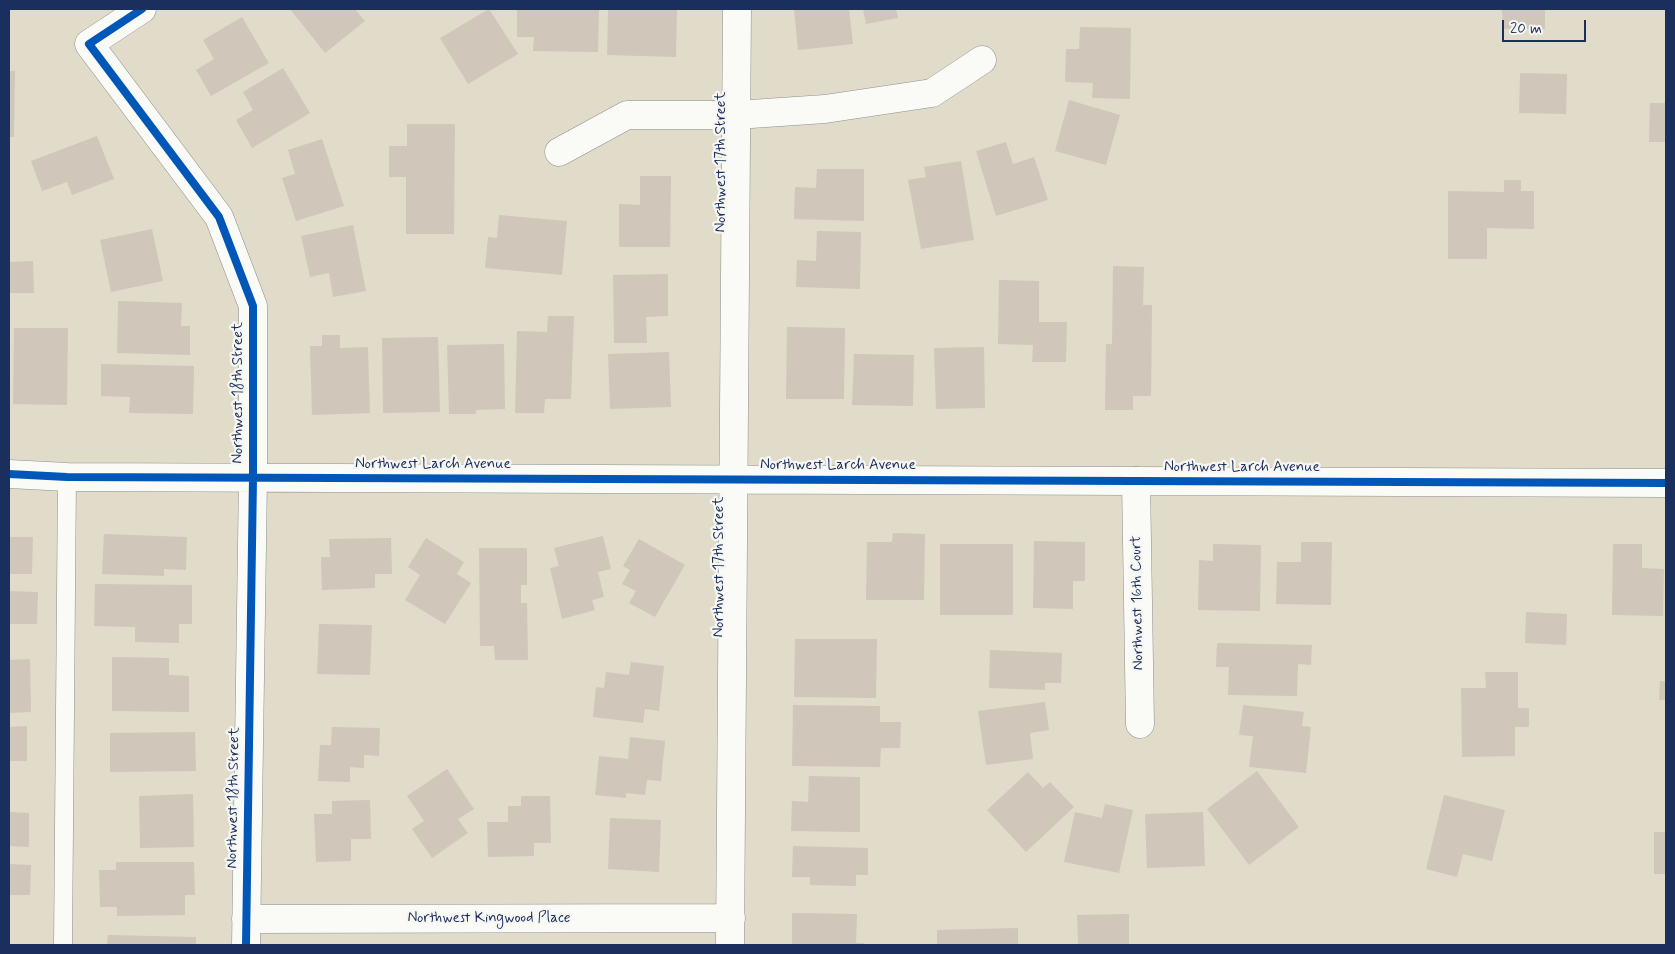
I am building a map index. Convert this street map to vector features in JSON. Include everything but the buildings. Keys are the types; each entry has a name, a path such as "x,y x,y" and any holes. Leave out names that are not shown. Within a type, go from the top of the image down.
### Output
{"street":[{"name":"Northwest 18th Street","path":"142,9 89,44 219,216 253,306 253,478 246,932"},
{"name":"Northwest 17th Street","path":"730,945 737,9"},
{"path":"559,152 627,115 736,115 825,109 932,94 982,60"},
{"name":"Northwest Larch Avenue","path":"9,474 67,477 1666,483"},
{"name":"Northwest 16th Court","path":"1136,481 1140,724"},
{"name":"Northwest Kingwood Place","path":"246,932 731,918"}],"lane":[{"path":"63,945 67,477"}],"cycle path":[{"path":"142,9 89,44 219,217 253,306 253,478 246,945"},
{"path":"9,474 67,477 1666,483"}]}
